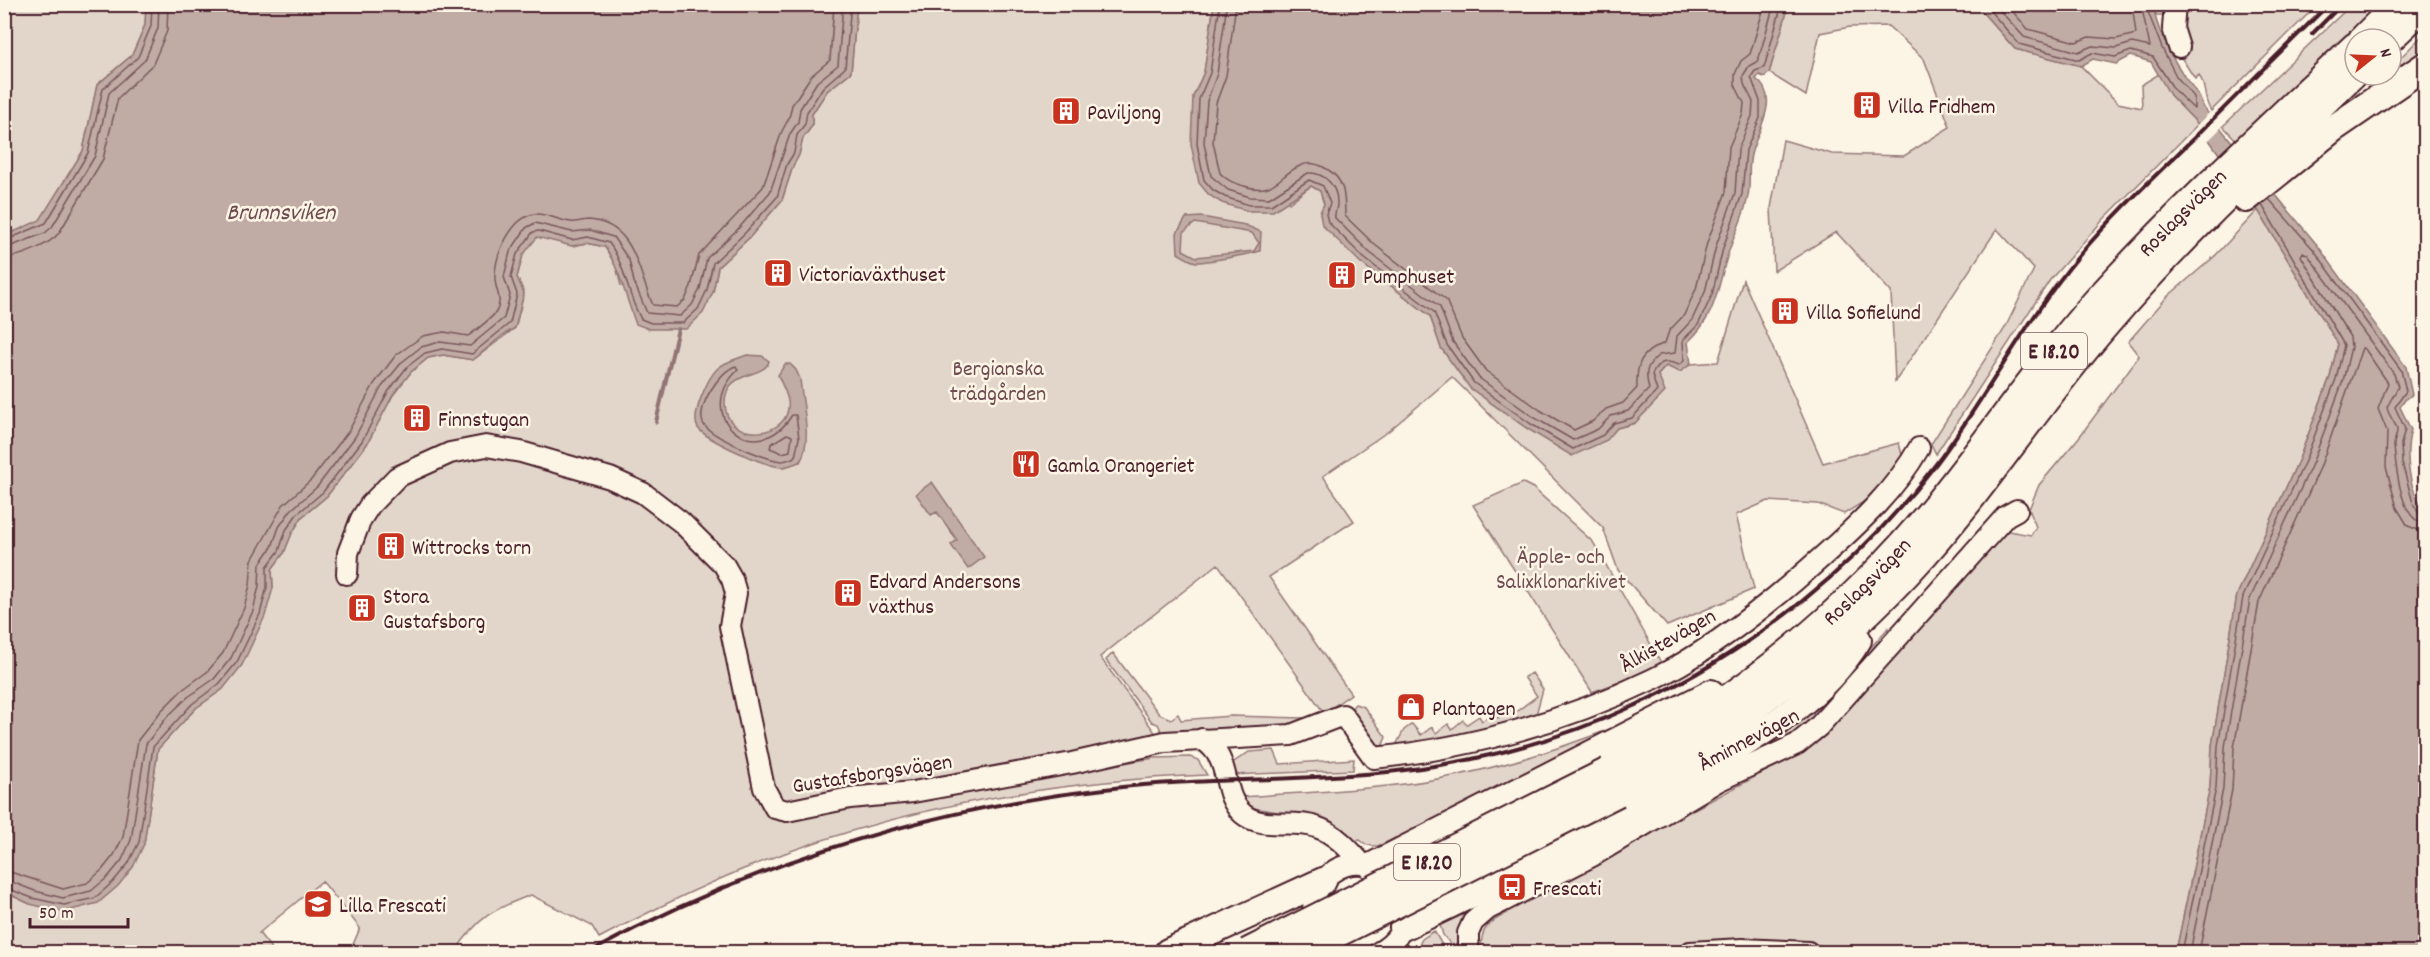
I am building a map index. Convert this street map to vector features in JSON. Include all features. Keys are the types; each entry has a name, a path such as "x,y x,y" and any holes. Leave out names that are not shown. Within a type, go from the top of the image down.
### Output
{"main road":[{"path":"2382,27 2411,10"},
{"path":"2399,27 2411,10"},
{"name":"Roslagsvägen","path":"2274,151 2343,62"},
{"path":"2222,198 2274,151 2334,128 2426,65"},
{"name":"Roslagsvägen","path":"1300,952 1613,782 1774,664 1871,577 1932,509 2032,376 2097,300 2222,198 2343,85"},
{"name":"Roslagsvägen","path":"1246,952 1613,782 1674,762 1758,706 1829,650 1874,607 1957,516 2054,387 2108,323 2222,198"},
{"path":"1398,940 1622,816 1739,747 1807,697 1838,666 1857,642 1874,607"},
{"path":"1367,865 1695,700 1774,664"},
{"path":"1168,952 1325,878"}],"street":[{"path":"2175,4 2174,28 2180,47"},
{"name":"Gustafsborgsvägen","path":"346,574 348,553 361,519 397,477 426,461 459,451 486,446 521,452 610,478 643,493 681,522 724,565 736,593 730,626 764,788 775,808 787,811 850,798 913,792 1072,763 1165,742 1291,735 1343,715"},
{"name":"Ålkistevägen","path":"1343,715 1374,758 1438,749 1520,731 1655,679 1721,638 1803,574 1843,538 1907,470 1919,448"},
{"name":"Åminnevägen","path":"1468,952 1468,933 1473,922 1488,909 1594,855 1718,781 1797,744 1818,727 2007,516 2017,510"},
{"path":"1223,763 1225,746 1235,738"},
{"path":"1202,739 1215,747 1223,763 1232,799 1243,814 1260,821 1316,827 1345,844 1367,865 1387,874 1402,894 1406,910 1398,940 1379,952"},
{"path":"1334,837 1335,845 1325,878 1313,902 1314,926 1328,946 1338,952"},
{"path":"1325,878 1344,867 1367,865"},
{"path":"1690,952 1742,949 1808,952"}],"green space":[{"path":"2154,4 2317,5 2211,111 2199,75 2195,79 2172,43 2169,15 2156,15"},
{"path":"5,5 146,5 145,25 132,55 97,85 83,151 40,221 5,236"},
{"name":"Bergianska trädgården","path":"857,5 1214,5 1204,72 1193,97 1289,203 1311,186 1320,191 1324,204 1320,213 1360,262 1430,316 1441,348 1470,388 1528,429 1606,440 1617,428 1635,423 1658,375 1666,366 1680,372 1691,364 1718,362 1743,280 1823,463 1899,443 1904,463 1881,491 1844,514 1818,504 1768,501 1736,515 1754,589 1667,626 1618,570 1603,528 1452,377 1390,430 1323,476 1354,521 1269,577 1351,694 1324,713 1218,564 1100,657 1157,735 1009,781 1155,758 1190,757 1198,760 1207,775 1093,783 1036,791 980,800 868,826 813,843 739,871 678,898 599,938 592,926 531,895 496,910 479,922 455,952 356,952 352,947 360,928 322,881 259,933 274,952 5,952 4,892 30,904 144,844 158,749 196,708 223,689 273,588 272,569 284,553 292,533 302,517 327,496 367,444 393,395 411,372 428,358 443,355 473,360 515,328 524,293 517,277 523,255 537,236 572,246 587,243 605,247 616,266 621,286 713,292 718,267 750,237 782,200 803,138 812,126 812,114 827,91 851,72"},
{"path":"1789,5 1976,5 2015,49 2081,66 2118,103 2142,108 2141,85 2159,74 2170,95 2198,124 2102,221 2050,280 1936,454 1931,444 2005,328 2034,269 1997,229 1895,382 1891,292 1836,232 1774,271 1771,208 1783,140 1832,154 1904,156 1950,127 1924,59 1888,26 1850,27 1820,33 1806,96 1769,73"},
{"path":"2351,5 2378,5 2355,27 2343,27 2343,39 2237,141 2223,126"},
{"path":"2425,33 2425,55 2403,71 2403,55"},
{"path":"2371,87 2381,87 2340,117"},
{"path":"2258,210 2338,344 2330,377 2299,459 2237,595 2212,746 2210,787 2176,952 1828,952 1820,945 1737,941 1685,952 1481,952 1482,937 1487,927 1507,913 1507,909 1811,747 1825,736 2003,530 2031,535 2036,527 2029,509 2039,485 2080,436 2139,356 2128,342 2167,297 2215,256"},
{"name":"Äpple- och Salixklonarkivet","path":"1523,483 1533,488 1593,542 1663,666 1592,692 1473,505"},
{"path":"1889,627 1885,643 1805,731 1708,774 1845,676"},
{"path":"1113,653 1159,714 1171,719 1178,714 1181,720 1231,716 1304,718 1305,726 1163,735 1158,724 1152,722 1106,660"},
{"path":"1532,673 1543,689 1534,722 1395,747 1404,730 1412,724 1421,735 1432,727 1436,733 1448,724 1452,729 1463,720 1467,724 1479,716 1482,721 1494,713 1498,718 1509,709 1513,714 1537,696 1524,677"},
{"path":"1355,704 1364,707 1386,737 1382,747 1379,748 1350,710"},
{"path":"1615,727 1619,732 1399,843 1395,838 1378,846 1369,845 1360,840 1353,841 1331,821 1248,807 1241,797 1384,786 1458,775 1538,755"},
{"path":"1274,750 1280,764 1354,759 1353,770 1232,775 1231,764 1249,752"},
{"path":"1476,909 1461,948 1454,948 1443,935 1440,925"},
{"path":"1434,931 1445,950 1415,952 1422,939"}],"water":[{"name":"Brunnsviken","path":"146,5 857,5 851,72 827,91 812,114 812,126 803,138 782,200 750,237 718,267 713,292 703,313 686,329 649,329 636,324 619,275 605,247 587,243 572,246 537,237 523,255 517,277 524,293 515,328 473,360 443,355 428,358 411,372 393,395 367,444 327,496 302,517 292,533 284,553 272,569 273,588 265,616 242,665 223,689 196,708 158,749 144,844 133,867 118,886 98,903 63,912 30,904 5,892 5,236 40,220 83,151 97,85 132,55 145,25"},
{"path":"1214,5 1789,5 1769,73 1764,77 1759,75 1756,79 1763,86 1767,95 1767,104 1766,114 1751,157 1747,203 1730,248 1716,298 1706,320 1688,342 1691,364 1680,372 1666,366 1658,375 1665,392 1635,423 1617,428 1607,440 1572,456 1528,429 1470,388 1441,348 1430,316 1360,262 1322,225 1320,213 1324,204 1320,191 1311,186 1273,211 1248,211 1222,203 1209,195 1199,183 1191,144 1193,97 1204,72"},
{"path":"1976,5 2154,5 2156,20 2168,48 2203,107 2318,246 2406,367 2412,395 2400,407 2411,430 2408,462 2412,484 2420,505 2426,513 2425,952 2176,952 2210,787 2212,746 2237,595 2299,459 2330,377 2338,344 2258,210 2198,124 2170,95 2151,62 2131,56 2116,64 2093,59 2081,66 2015,49"},
{"path":"1202,217 1245,225 1261,232 1260,251 1207,261 1191,261 1178,253 1177,233 1186,218","holes":["1195,223 1252,233 1259,243 1254,251 1196,257 1183,250 1184,232"]},
{"path":"747,355 762,356 769,361 766,367 731,385 726,393 725,404 728,417 736,426 747,431 759,432 771,429 780,423 787,414 788,401 778,375 785,364 790,364 800,379 806,421 806,443 800,462 782,467 764,463 724,446 698,428 696,415 698,406 713,374 731,360"},
{"path":"932,482 984,557 968,569 951,545 957,540 937,512 931,515 916,494"}],"pier":[{"path":"2210,112 2222,127 2207,142 2196,126"}],"waterway":[{"path":"656,422 678,329"}],"railway":[{"path":"590,952 651,921 776,867 905,826 1037,798 1105,789 1141,785 1324,777 1397,771 1459,762 1520,747 1580,728 1638,704 1681,682 1723,658 1802,602 1873,537 1936,464 2041,307 2078,257 2135,196 2329,4"},
{"path":"2312,34 2342,4"}],"place":[{"name":"Villa Fridhem","path":"1867,105"},
{"name":"Paviljong","path":"1066,111"},
{"name":"Victoriaväxthuset","path":"778,273"},
{"name":"Pumphuset","path":"1342,275"},
{"name":"Villa Sofielund","path":"1785,311"},
{"name":"Finnstugan","path":"417,418"},
{"name":"Gamla Orangeriet","path":"1026,464"},
{"name":"Wittrocks torn","path":"391,546"},
{"name":"Edvard Andersons växthus","path":"848,593"},
{"name":"Stora Gustafsborg","path":"362,608"},
{"name":"Plantagen","path":"1411,707"},
{"name":"Frescati","path":"1512,887"},
{"name":"Lilla Frescati","path":"318,904"}]}
